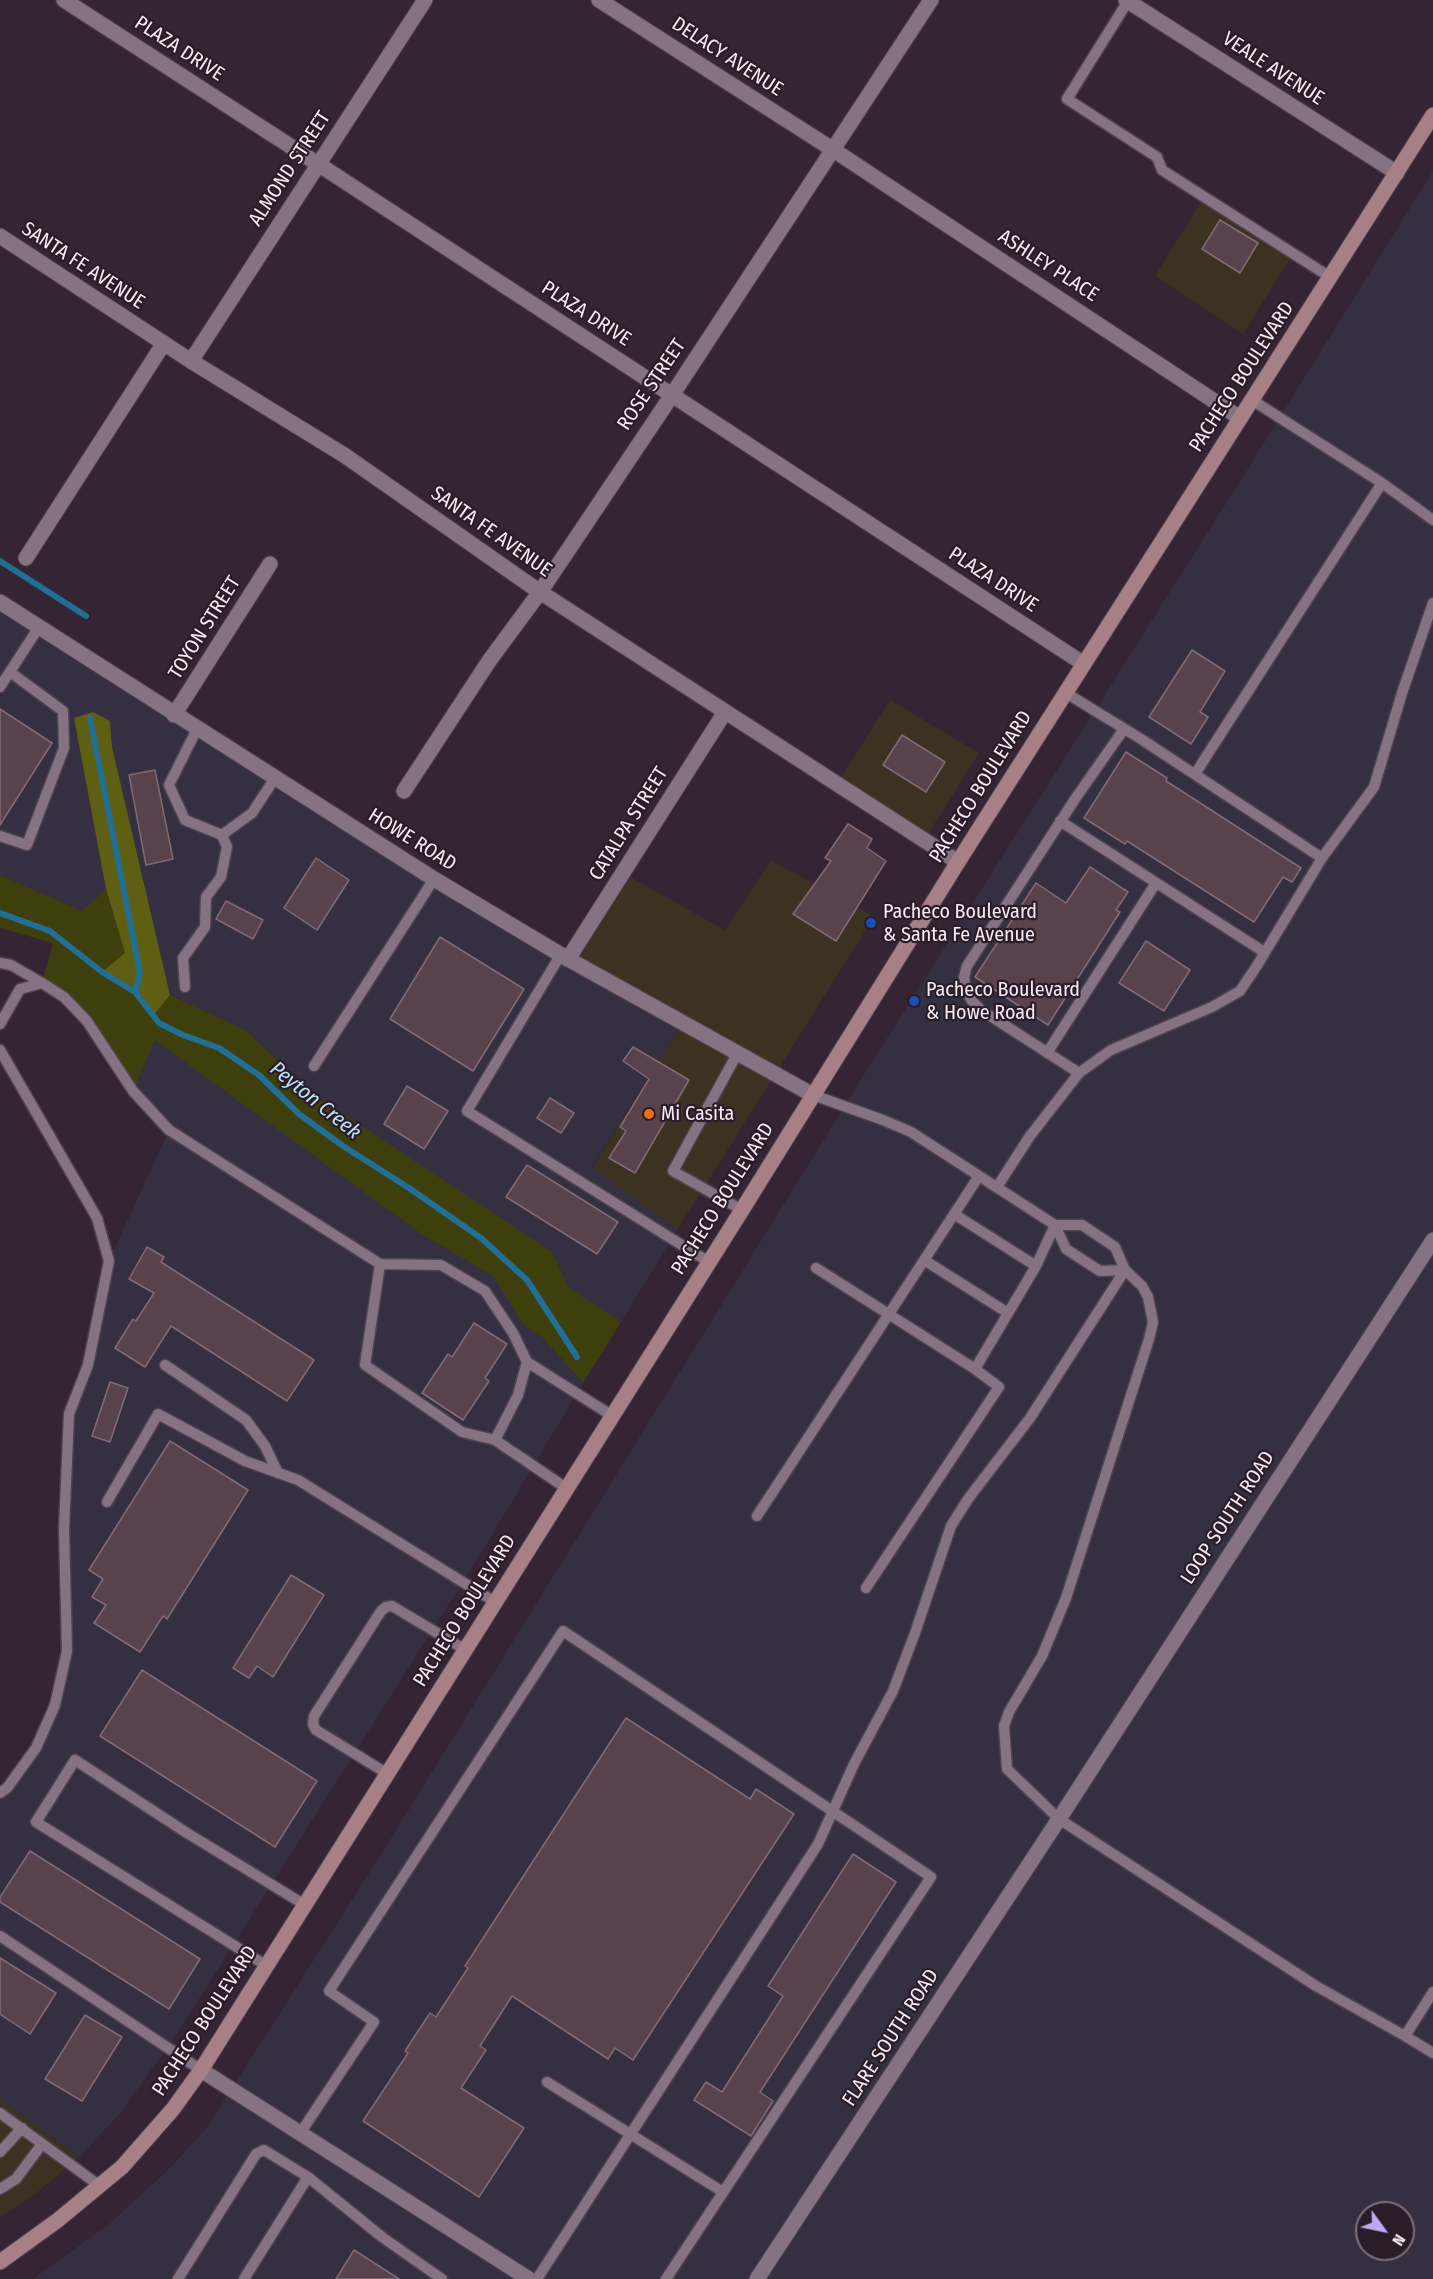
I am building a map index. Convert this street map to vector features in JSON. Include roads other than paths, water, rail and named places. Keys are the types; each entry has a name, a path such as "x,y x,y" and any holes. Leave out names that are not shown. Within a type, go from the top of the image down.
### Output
{"main road":[{"name":"PACHECO BOULEVARD","path":"0,2262 58,2220 122,2167 173,2109 201,2070 742,1210 957,862 1433,115"}],"street":[{"name":"PLAZA DRIVE","path":"64,0 1084,664"},
{"name":"ALMOND STREET","path":"191,361 425,0"},
{"name":"DELACY AVENUE","path":"599,0 832,149"},
{"name":"ROSE STREET","path":"404,791 489,661 540,592 672,395 931,0"},
{"name":"VEALE AVENUE","path":"1127,1 1396,173"},
{"name":"ASHLEY PLACE","path":"832,149 1240,418"},
{"name":"SANTA FE AVENUE","path":"0,236 191,361 344,455 540,592 957,862"},
{"path":"26,558 164,343"},
{"name":"TOYON STREET","path":"174,715 270,564"},
{"name":"HOWE ROAD","path":"0,602 434,879 565,957 813,1095"},
{"name":"CATALPA STREET","path":"565,957 725,712"},
{"name":"LOOP SOUTH ROAD","path":"1059,1819 1433,1240"},
{"name":"FLARE SOUTH ROAD","path":"757,2279 1059,1819"},
{"path":"201,2070 529,2279"}],"lane":[{"path":"1127,1 1067,99 1157,157 1162,170 1330,277"},
{"path":"1252,400 1382,483 1433,520"},
{"path":"1195,774 1382,483"},
{"path":"997,1188 1030,1136 1079,1073 1111,1050 1229,999 1249,980 1322,858 1374,787 1402,693 1433,603"},
{"path":"0,687 39,627"},
{"path":"0,836 27,845 64,748 63,711 10,672"},
{"path":"1066,693 1195,774 1322,858"},
{"path":"185,987 183,958 205,927 206,897 221,877 227,847 222,835 185,820 169,784 197,729"},
{"path":"1079,1073 981,1010 966,990 964,978 967,966 1060,821 1124,729"},
{"path":"222,835 252,813 275,778"},
{"path":"1060,821 1264,952"},
{"path":"314,1066 434,879"},
{"path":"1047,1053 1156,883"},
{"path":"565,957 467,1111 709,1262"},
{"path":"0,963 11,965 64,997 87,1021 133,1091 169,1130 380,1264 441,1265 485,1291 513,1333 527,1362 611,1415"},
{"path":"0,1024 20,989 42,982"},
{"path":"0,1050 97,1218 109,1261 88,1365 69,1414 64,1529 67,1651 55,1705 36,1748 7,1788 0,1793"},
{"path":"737,1054 673,1171 742,1210"},
{"path":"813,1095 911,1132 1055,1225 1082,1226 1116,1247 1125,1270 1142,1286 1148,1297 1153,1322 1149,1339 1066,1598 1042,1656 1009,1712 1004,1726 1007,1769 1059,1819 1316,1986 1433,2053"},
{"path":"758,1516 979,1176"},
{"path":"954,1214 1036,1266"},
{"path":"975,1369 1036,1266 1055,1225"},
{"path":"1055,1225 1066,1249 1100,1271 1125,1270"},
{"path":"924,1260 1008,1313"},
{"path":"380,1264 365,1365 462,1432 495,1440 566,1488"},
{"path":"816,1268 889,1313 999,1387 866,1588"},
{"path":"537,2279 818,1844 854,1764 892,1691 915,1633 951,1526 968,1498 1030,1418 1125,1270"},
{"path":"495,1440 518,1395 527,1362"},
{"path":"165,1365 246,1420 264,1446 278,1473"},
{"path":"107,1502 158,1414 245,1461 298,1480 495,1602"},
{"path":"388,1774 316,1730 313,1724 314,1716 381,1611 386,1607 392,1606 465,1649"},
{"path":"301,2133 374,2022 328,1991 563,1631 932,1877 666,2279"},
{"path":"267,1966 36,1822 47,1804 75,1760 187,1833 305,1905"},
{"path":"0,1936 201,2070"},
{"path":"1405,2036 1433,1992"},
{"path":"547,2082 723,2192"},
{"path":"0,2113 100,2186"},
{"path":"0,2152 22,2128"},
{"path":"0,2189 16,2179 42,2144"},
{"path":"178,2279 256,2154 264,2150 308,2177 382,2237 442,2279"},
{"path":"244,2279 308,2177"}],"waterway":[{"path":"0,561 86,616"},
{"path":"90,718 140,973 135,992"},
{"name":"Peyton Creek","path":"0,913 50,931 102,972 135,992 159,1023 183,1035 219,1048 259,1075 299,1114 343,1146 481,1238 527,1280 577,1357"}],"place":[{"name":"Pacheco Boulevard & Santa Fe Avenue","path":"871,923"},
{"name":"Pacheco Boulevard & Howe Road","path":"914,1001"},
{"name":"Mi Casita","path":"649,1114"}]}
